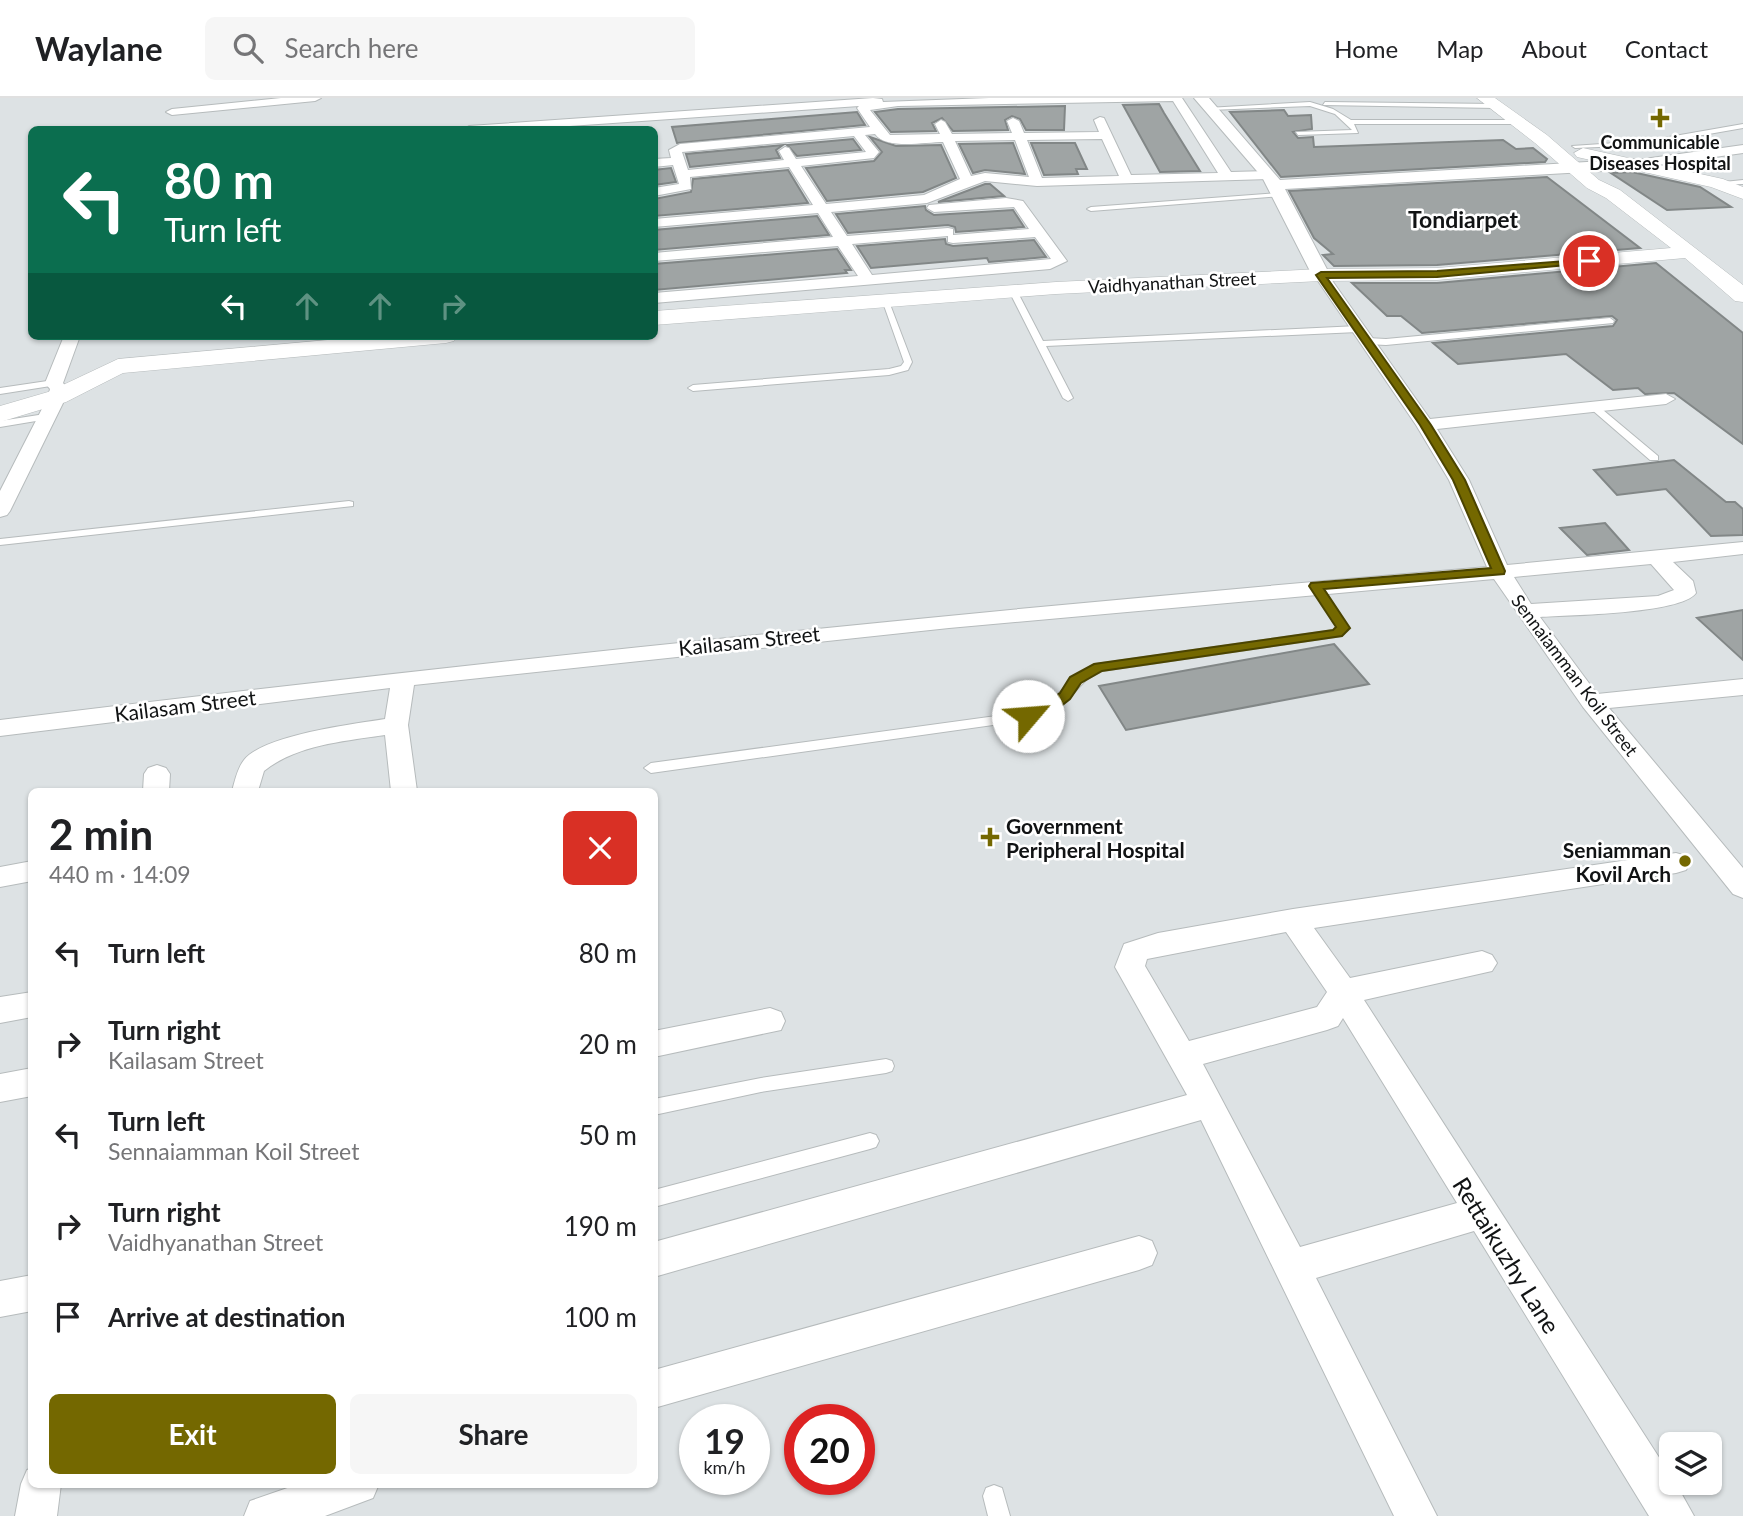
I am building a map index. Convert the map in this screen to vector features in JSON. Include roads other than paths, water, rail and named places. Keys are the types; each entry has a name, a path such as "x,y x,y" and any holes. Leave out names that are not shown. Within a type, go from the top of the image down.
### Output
{"main road":[{"path":"1514,98 1578,156 1593,184 1613,194 1743,296"},
{"path":"1490,102 1597,168 1611,181 1613,194"},
{"path":"1578,156 1637,164 1717,183 1743,193"},
{"name":"Vaidhyanathan Street","path":"658,318 975,293 1321,275 1437,274 1690,252"},
{"path":"0,414 49,400 103,372 144,362 400,340"},
{"path":"0,404 49,400"}],"street":[{"path":"176,98 171,116 315,98"},
{"path":"510,126 593,118 728,113 912,98"},
{"path":"1108,135 888,139 883,137 864,106 1004,100 1175,98 1227,176"},
{"path":"1091,99 1128,180"},
{"path":"1004,100 1037,181"},
{"path":"934,102 946,137 967,181"},
{"name":"Sennaiamman Koil Street","path":"1205,103 1274,185 1321,275 1425,425 1459,480 1499,571 1525,611 1591,702 1696,860 1743,887"},
{"path":"658,191 685,186 675,150 680,148 775,134 878,130"},
{"path":"658,164 681,167 793,164 870,155 873,152 857,132"},
{"path":"775,134 867,279"},
{"path":"1597,168 1743,149"},
{"path":"926,203 967,181 994,177 1037,181 1227,176 1274,185 1578,156"},
{"path":"658,223 926,203 1013,202 1018,204 1060,261 1057,263 842,242 658,257"},
{"path":"926,203 975,293"},
{"path":"658,298 867,279 954,252 1039,232"},
{"path":"0,511 49,400 71,340"},
{"path":"1425,425 1666,399"},
{"name":"Kailasam Street","path":"0,728 767,638 1743,548"},
{"path":"1525,611 1661,602 1685,593 1685,586 1657,558"},
{"path":"403,679 396,725 404,788"},
{"path":"1591,702 1743,687"},
{"path":"246,788 255,765 276,751 342,734 396,725"},
{"path":"1416,1516 1209,1103 1130,967 1134,952 1158,944 1293,920 1696,860"},
{"path":"0,877 28,872"},
{"name":"Rettaikuzhy Lane","path":"1293,920 1343,992 1673,1516"},
{"path":"1182,1056 1327,1017 1343,992 1482,963"},
{"path":"0,1010 28,1005"},
{"path":"658,1044 770,1021"},
{"path":"0,1088 28,1083"},
{"path":"658,1259 1209,1103"},
{"path":"1293,1267 1480,1213"},
{"path":"658,1388 1139,1253"},
{"path":"0,1299 28,1294"},
{"path":"36,1516 40,1488"},
{"path":"265,1516 347,1488"}],"lane":[{"path":"1315,98 1321,104 1329,105 1490,102"},
{"path":"1205,103 1310,104 1326,108 1352,122 1519,122"},
{"path":"1298,133 1354,133 1356,131 1352,122"},
{"path":"1578,156 1743,126"},
{"path":"1717,183 1743,181"},
{"path":"1091,209 1274,185"},
{"path":"1013,291 1068,398"},
{"path":"693,388 889,372 905,368 908,362 884,299"},
{"path":"1042,344 1363,335 1386,342 1610,321"},
{"path":"0,391 49,400"},
{"path":"0,424 49,400"},
{"path":"1594,407 1654,458"},
{"path":"0,542 349,504"},
{"path":"651,768 1028,716 1050,708 1065,696 1076,680 1099,667 1338,633 1343,628 1316,586"},
{"path":"658,1106 761,1084 886,1066"},
{"path":"658,1198 870,1141"}],"place":[{"name":"Communicable Diseases Hospital","path":"1660,118"},
{"name":"Government Peripheral Hospital","path":"990,837"},
{"name":"Seniamman Kovil Arch","path":"1685,861"}],"district":[{"name":"Tondiarpet","path":"1463,219"}]}
